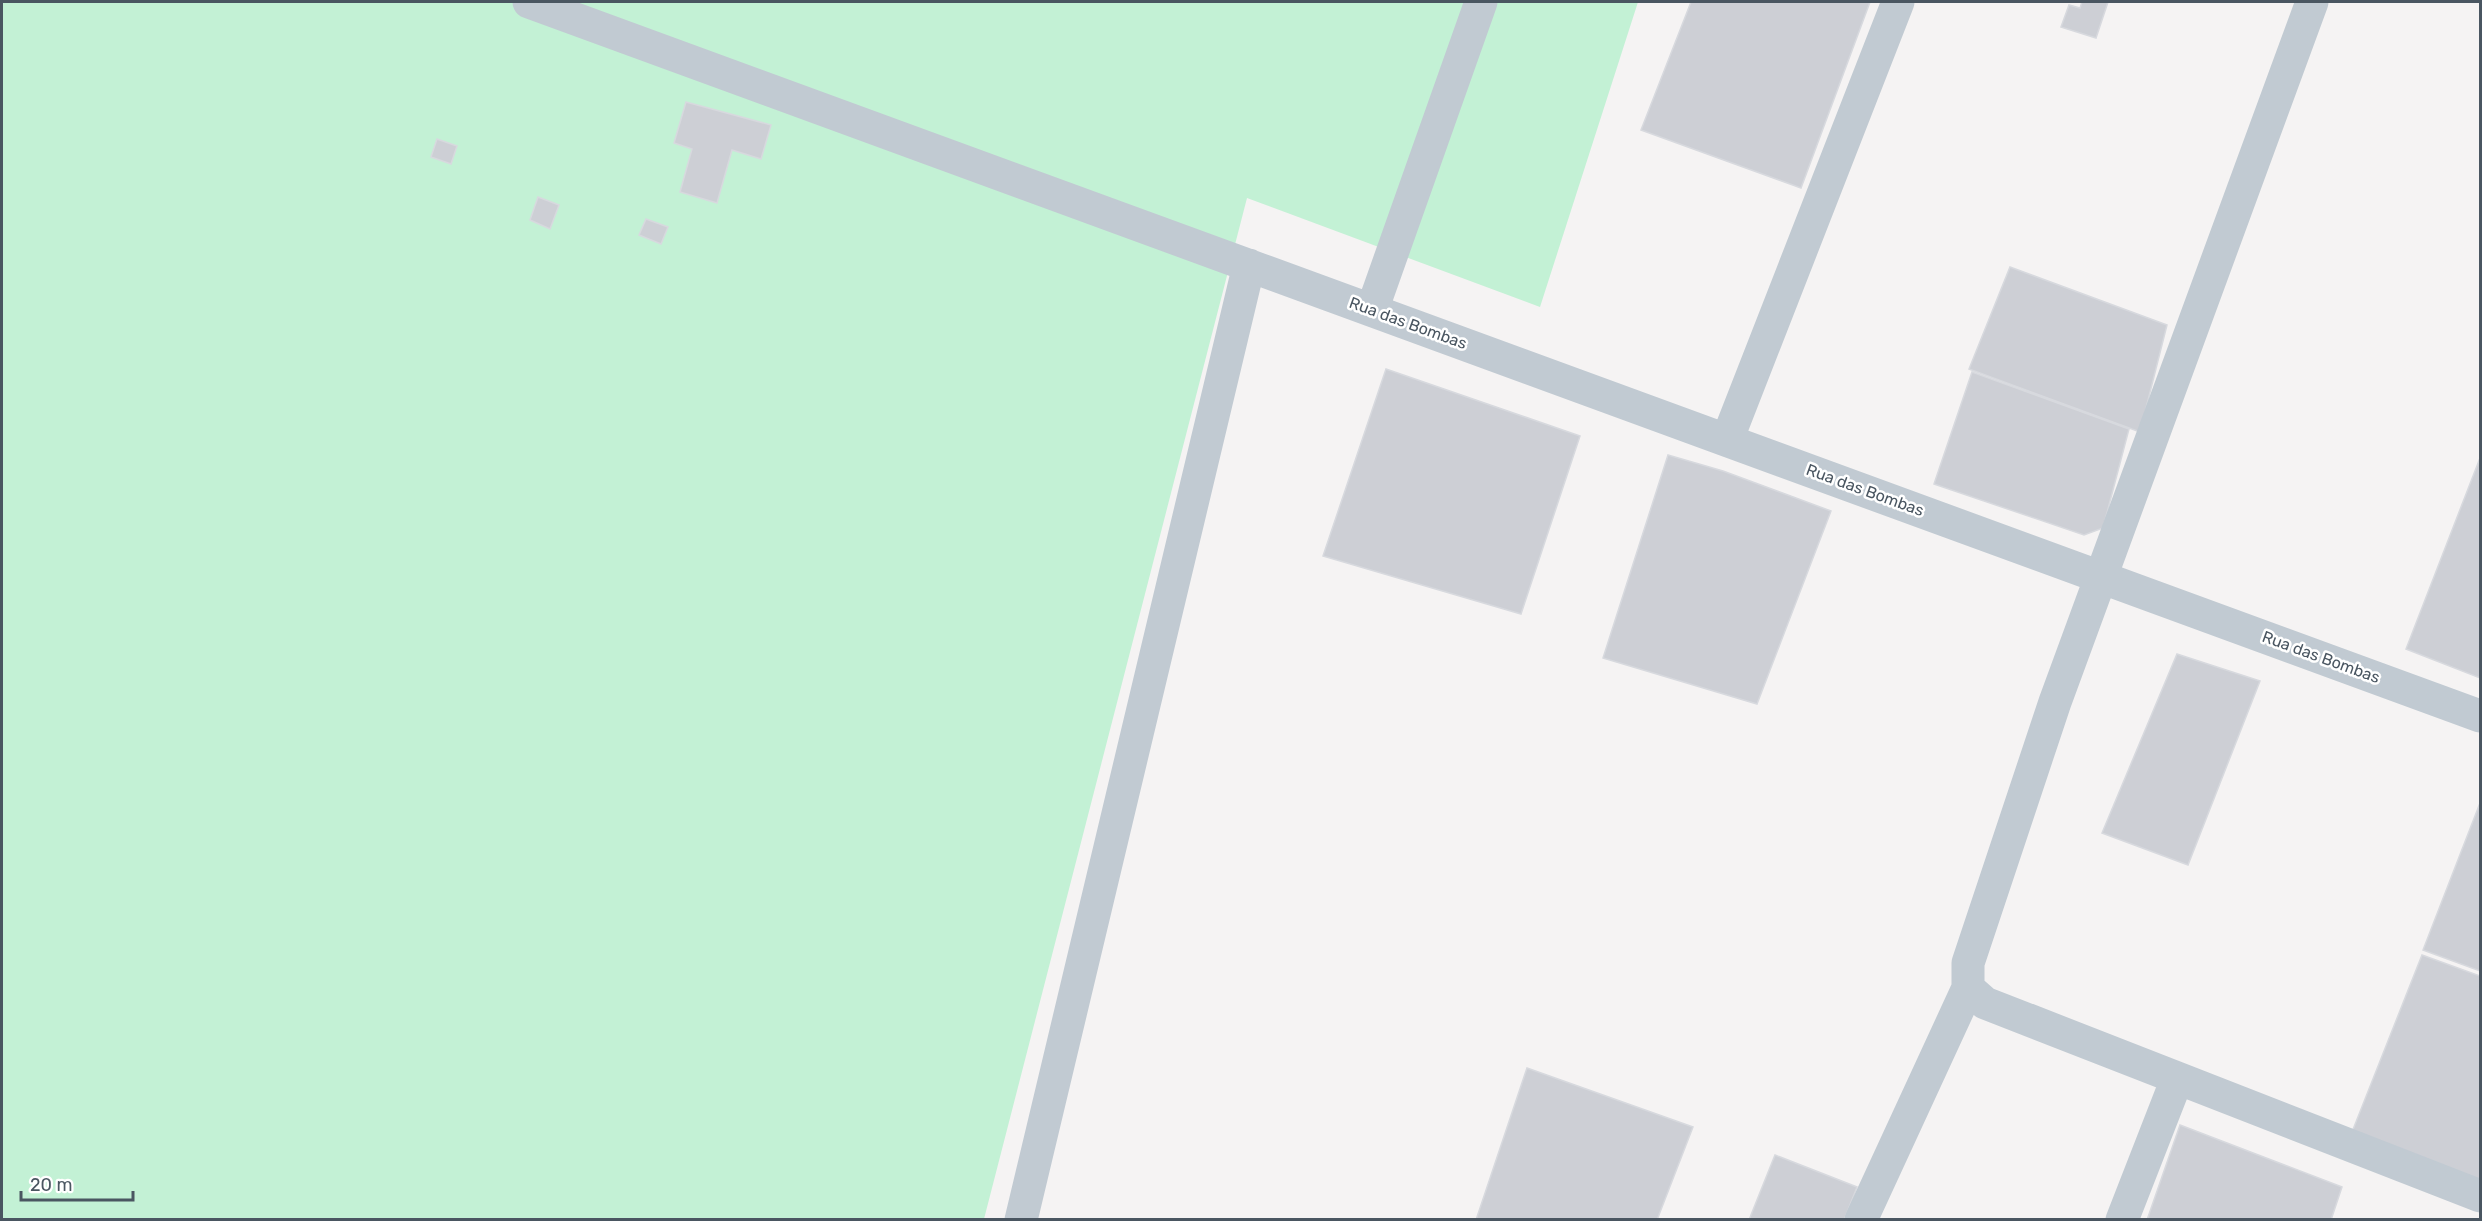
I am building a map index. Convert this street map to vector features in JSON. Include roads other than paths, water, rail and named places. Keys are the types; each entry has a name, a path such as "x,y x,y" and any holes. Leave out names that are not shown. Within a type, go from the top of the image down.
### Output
{"street":[{"name":"Rua das Bombas","path":"529,2 2481,716"},
{"path":"1372,310 1481,2"},
{"path":"1727,440 1898,2"},
{"path":"1861,1220 1968,988 1968,963 2055,702 2312,2"},
{"path":"1021,1220 1249,265"},
{"path":"1968,988 1985,1003 2481,1196"},
{"path":"2122,1220 2177,1079"}]}
